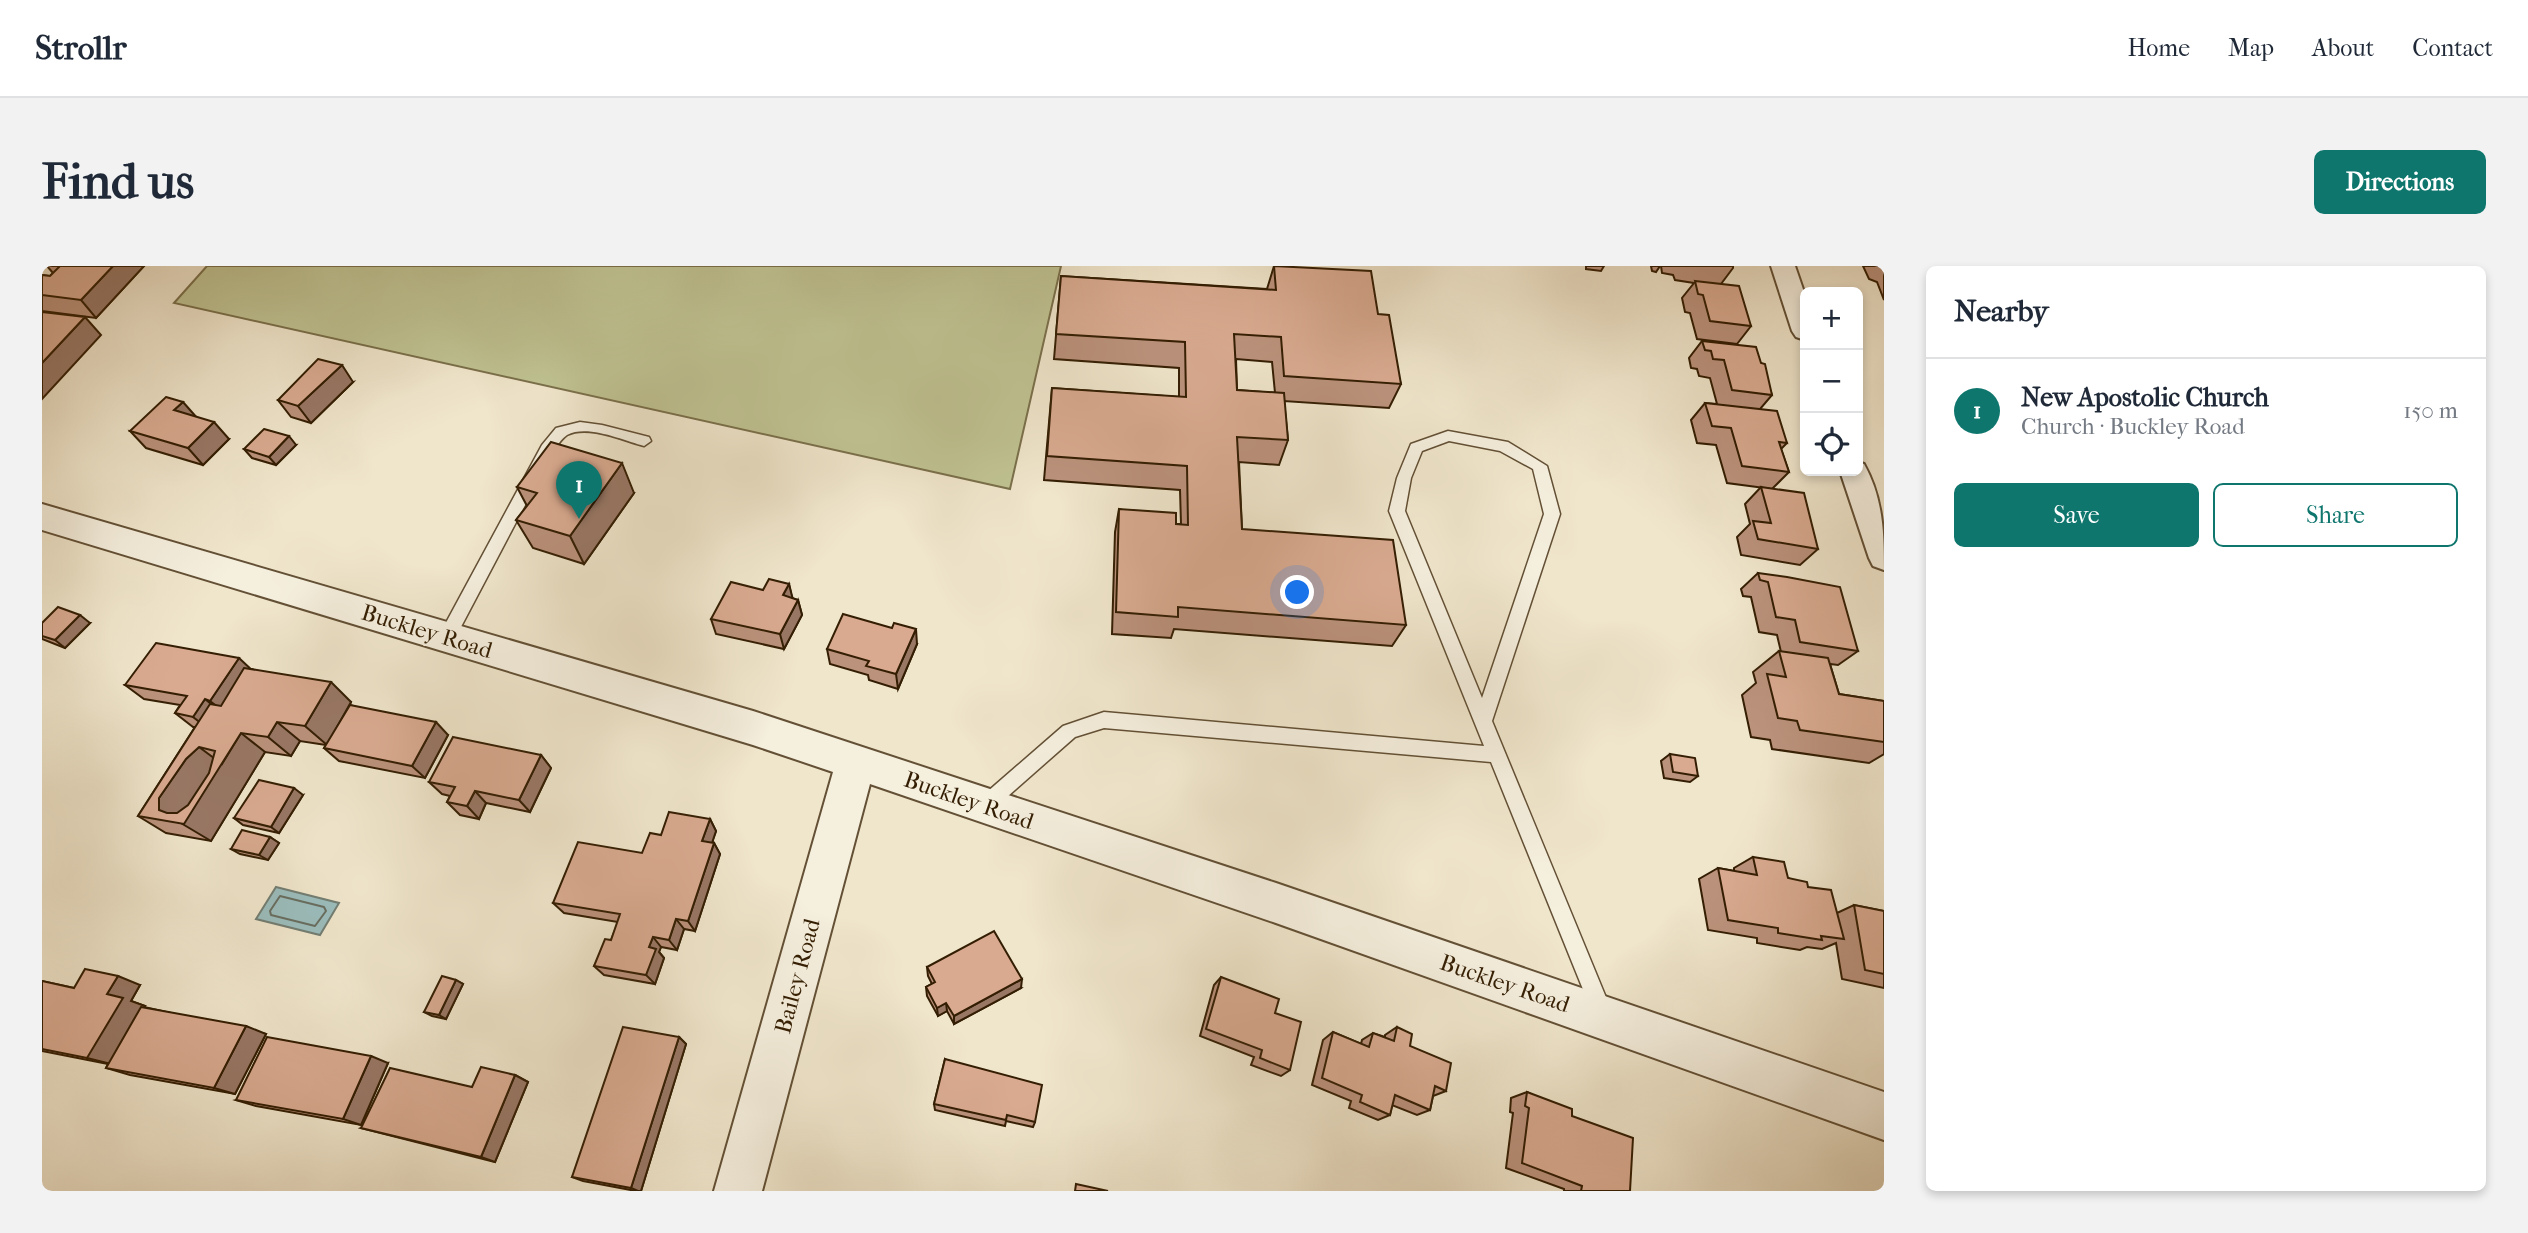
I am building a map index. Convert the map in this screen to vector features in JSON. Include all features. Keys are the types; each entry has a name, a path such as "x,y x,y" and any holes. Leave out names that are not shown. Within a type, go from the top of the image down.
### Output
{"street":[{"path":"1783,266 1800,316"},
{"path":"1856,476 1884,558"},
{"name":"Buckley Road","path":"42,517 856,762 1884,1116"},
{"name":"Bailey Road","path":"738,1191 856,762"}],"lane":[{"path":"447,637 547,450 560,432 587,428 644,441"},
{"path":"1483,720 1552,514 1540,466 1503,446 1448,436 1416,448 1404,478 1397,511 1605,1018"},
{"path":"985,805 1069,732 1104,720 1497,755"}],"green space":[{"path":"207,266 1061,266 1010,489 174,303"}],"water":[{"path":"276,887 339,903 320,935 256,919"}],"building":[{"path":"60,266 113,266 81,300 42,295 42,275 50,276"},
{"path":"1274,266 1371,271 1378,314 1389,315 1401,384 1284,376 1281,337 1234,334 1237,390 1284,393 1288,440 1237,437 1242,529 1393,540 1406,625 1178,607 1178,617 1116,612 1119,509 1176,513 1176,524 1188,525 1187,466 1047,456 1052,388 1186,397 1185,342 1056,334 1061,276 1276,290"},
{"path":"1695,281 1739,286 1751,326 1710,321 1703,295 1698,294"},
{"path":"42,312 85,317 42,363"},
{"path":"1702,341 1756,347 1761,363 1765,364 1772,395 1732,390 1724,360 1713,359 1711,351 1705,350"},
{"path":"318,359 342,365 298,406 278,400"},
{"path":"166,397 183,402 174,410 214,422 188,448 130,431"},
{"path":"1705,403 1777,411 1787,443 1779,442 1789,472 1742,466 1731,428 1712,426"},
{"path":"264,429 289,436 269,457 244,449"},
{"path":"551,442 622,463 570,536 516,520 537,493 517,487"},
{"path":"1761,487 1804,493 1818,549 1758,539 1753,521 1771,523"},
{"path":"1758,573 1840,587 1858,651 1800,642 1795,620 1776,617 1768,582 1760,580"},
{"path":"769,579 789,584 783,595 798,600 780,634 711,619 731,582 763,590"},
{"path":"58,607 80,615 55,640 42,636 42,623"},
{"path":"843,614 892,628 894,623 916,629 896,674 866,666 869,661 827,649"},
{"path":"156,643 239,658 210,701 205,699 193,717 175,713 187,696 125,685"},
{"path":"1779,651 1828,658 1839,694 1884,701 1884,742 1800,730 1797,721 1778,718 1767,674 1786,677"},
{"path":"244,668 331,682 305,726 277,722 268,737 241,733 184,824 138,816 210,704 221,706","holes":["199,747 215,751 209,773 188,805 177,813 159,810 159,798 186,759"]},
{"path":"350,705 436,722 412,766 324,748"},
{"path":"453,737 541,755 519,800 475,791 467,806 447,802 455,787 429,782"},
{"path":"1670,754 1695,758 1698,776 1673,772"},
{"path":"259,780 294,788 271,827 234,818"},
{"path":"669,812 710,819 702,841 714,843 688,921 676,919 669,940 653,937 649,947 656,949 646,975 594,966 605,939 611,940 620,914 553,903 578,842 642,853 650,833 661,835"},
{"path":"242,830 270,837 259,855 231,849"},
{"path":"1753,857 1784,862 1788,878 1807,882 1808,887 1831,890 1844,939 1821,936 1822,940 1778,933 1778,928 1728,920 1718,868 1757,875"},
{"path":"1854,905 1884,911 1884,974 1865,970"},
{"path":"994,931 1022,979 954,1016 946,1003 937,1008 926,987 935,982 927,967"},
{"path":"85,969 118,976 107,994 123,998 87,1058 42,1049 42,981 74,988"},
{"path":"442,976 456,980 439,1015 424,1012"},
{"path":"1221,977 1279,999 1275,1013 1301,1022 1290,1070 1260,1058 1262,1050 1206,1029"},
{"path":"141,1007 246,1026 214,1088 106,1068"},
{"path":"623,1027 679,1037 631,1188 572,1177"},
{"path":"1397,1027 1412,1034 1410,1046 1451,1063 1446,1091 1435,1086 1430,1110 1395,1095 1390,1115 1360,1102 1362,1095 1322,1078 1333,1032 1369,1047 1373,1033 1394,1041"},
{"path":"267,1037 371,1056 343,1119 236,1100"},
{"path":"945,1059 1042,1085 1035,1122 1007,1115 1006,1120 934,1104"},
{"path":"481,1067 515,1075 481,1157 361,1128 390,1068 472,1087"},
{"path":"1527,1092 1572,1109 1572,1116 1633,1138 1630,1191 1581,1191 1582,1186 1522,1163 1529,1108 1525,1106"},
{"path":"1076,1184 1108,1191 1075,1191"}],"place":[{"name":"New Apostolic Church","path":"579,519"}]}
